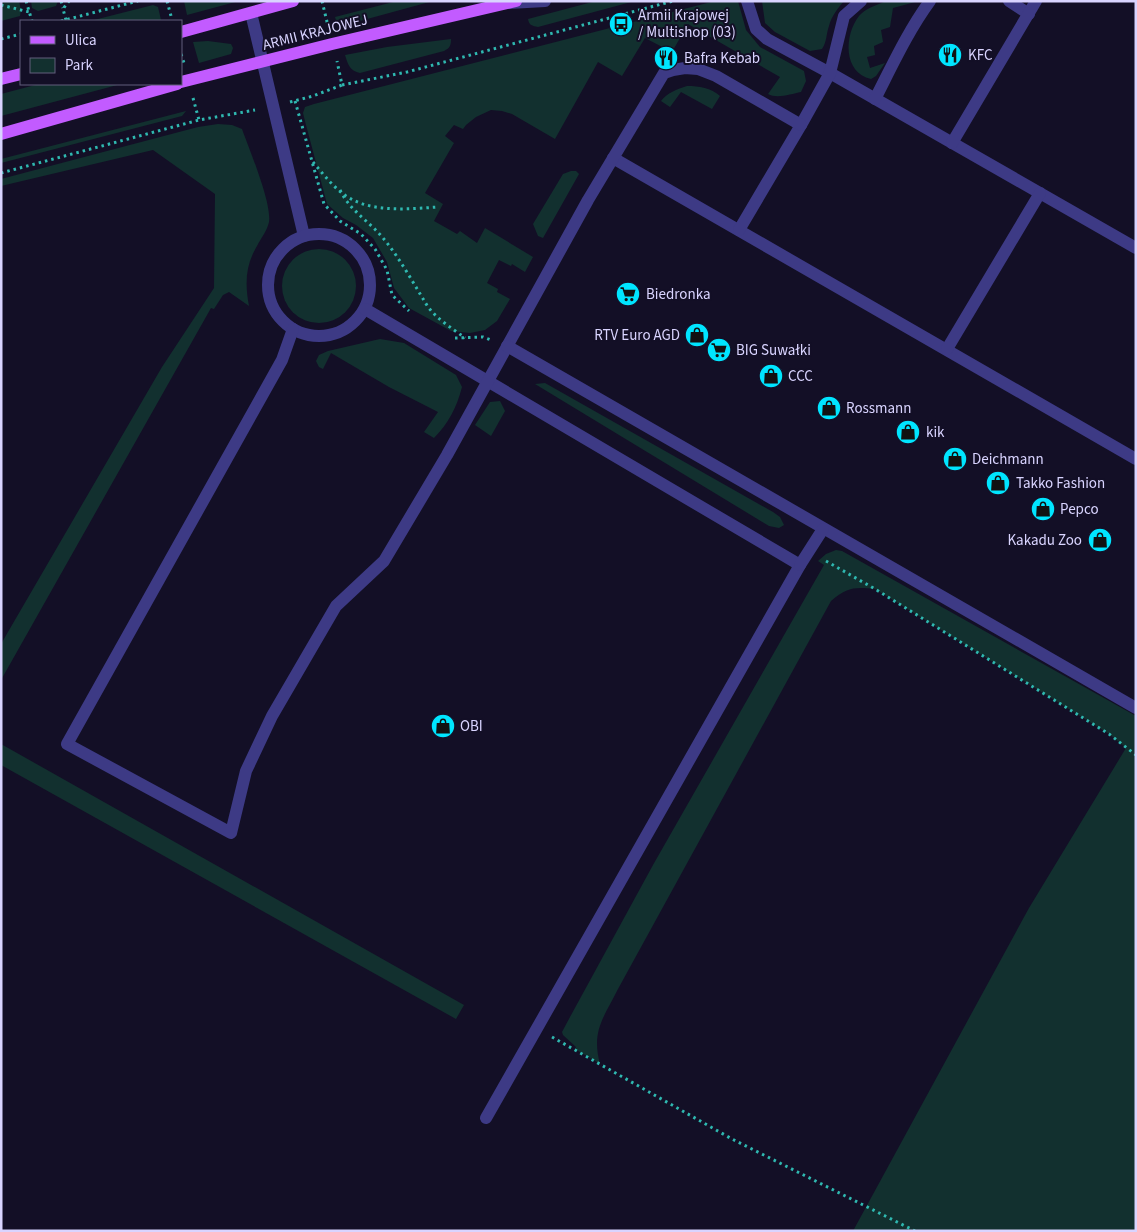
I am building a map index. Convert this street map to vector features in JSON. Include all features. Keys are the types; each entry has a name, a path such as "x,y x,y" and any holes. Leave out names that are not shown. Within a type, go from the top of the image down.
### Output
{"main road":[{"path":"182,32 293,1"},
{"name":"ARMII KRAJOWEJ","path":"182,82 512,2"},
{"path":"1,79 20,74"},
{"path":"1,134 173,85"}],"street":[{"path":"512,2 545,1"},
{"path":"747,1 756,29 761,35 783,49 830,72 1136,248"},
{"path":"739,230 830,72 844,16 861,1"},
{"path":"875,99 895,60 930,1"},
{"path":"1009,1 1029,14"},
{"path":"952,143 1036,1"},
{"path":"250,13 304,236"},
{"path":"293,330 282,360 67,744 231,833 246,771 272,716 336,606 384,561 447,455 613,158 664,74 685,68 698,69 716,76 801,125"},
{"path":"613,158 1136,459"},
{"path":"947,349 1040,193"},
{"path":"319,234 334,236 348,242 359,252 367,265 371,280 370,295 365,309 357,321 333,335 319,337 293,330 284,322 274,308 268,291 268,279 276,257 293,241 304,236 319,234"},
{"path":"365,309 800,565"},
{"path":"507,346 1136,708"},
{"path":"486,1118 808,550 823,529"}],"path":[{"path":"26,1 32,20"},
{"path":"61,1 66,20 138,1"},
{"path":"63,9 68,1"},
{"path":"113,1 114,6"},
{"path":"167,1 172,20"},
{"path":"322,1 342,85"},
{"path":"1,173 199,120 295,101 342,85 408,72 673,1"},
{"path":"1,5 29,12"},
{"path":"1,39 20,34"},
{"path":"295,101 324,204 340,221 361,234 375,249 387,270 392,295 416,315"},
{"path":"311,160 345,195 361,204 394,208 438,207"},
{"path":"340,190 359,216 387,242 425,304 465,338"},
{"path":"448,334 456,339 483,337 507,346"},
{"path":"808,550 875,589 1109,734 1136,755"},
{"path":"536,1029 732,1139 915,1231"}],"green space":[{"path":"1,1 19,1 20,16 1,21"},
{"path":"31,1 58,1 56,6 38,11 32,8"},
{"path":"184,1 239,1 187,15"},
{"path":"397,1 433,1 338,27 335,17"},
{"path":"596,1 635,1 538,27 531,25 528,21 528,19"},
{"path":"715,1 738,1 746,30 760,47 804,71 806,81 801,92 780,96 768,94 780,77 688,24 672,52 645,38 622,76 598,62 555,139 512,114 491,110 476,117 463,129 454,125 445,136 454,143 425,193 443,204 434,221 457,234 460,231 477,243 485,228 533,257 525,272 512,264 511,266 499,260 487,283 498,289 497,292 510,299 497,321 485,330 470,333 451,331 409,308 394,288 387,262 373,238 343,218 327,204 303,113 305,107"},
{"path":"762,1 844,1 831,19 822,49 810,51 775,32 765,23"},
{"path":"886,1 919,1 893,8 890,27 881,30 883,42 874,46 875,55 867,57 870,68 885,63 876,76 871,79 855,69 851,61 849,43 854,24 859,16 872,7"},
{"path":"153,5 158,7 161,20 94,20"},
{"path":"451,39 450,46 444,51 360,73 350,67 345,55 387,47"},
{"path":"208,41 231,44 233,48 231,54 199,63 193,42"},
{"path":"35,85 117,85 1,116 1,94"},
{"path":"687,86 705,88 720,96 712,109 681,92 670,107 661,101 666,96"},
{"path":"186,111 182,116 1,163 1,159"},
{"path":"218,124 232,125 242,129 264,189 269,213 268,225 253,253 248,268 247,290 249,306 229,292 223,295 214,309 211,308 1,680 1,644 162,367 214,288 215,194 153,150 1,186 1,179 198,127"},
{"path":"576,171 579,174 543,238 538,236 533,224 563,174"},
{"path":"312,249 326,249 340,255 350,265 356,279 356,293 350,307 340,317 326,323 312,323 298,317 288,307 282,293 282,279 288,265 298,255"},
{"path":"380,339 404,343 456,375 462,387 448,421 434,438 424,432 438,412 389,387 331,353 323,369 319,367 316,361 319,355 328,351"},
{"path":"545,383 773,512 780,517 784,525 779,528 769,526 535,384"},
{"path":"500,401 505,411 491,436 475,425 490,402"},
{"path":"836,550 842,551 1136,716 1136,1231 853,1231 1029,908 1126,748 1109,734 875,589 852,589 831,601 604,1016 600,1025 597,1042 600,1064 575,1049 576,1047 563,1035 562,1032 653,865 824,565 818,561 826,554"},
{"path":"1,744 464,1005 456,1019 1,765"}],"place":[{"name":"Armii Krajowej / Multishop (03)","path":"621,24"},
{"name":"KFC","path":"950,55"},
{"name":"Bafra Kebab","path":"666,58"},
{"name":"Biedronka","path":"628,294"},
{"name":"RTV Euro AGD","path":"697,335"},
{"name":"BIG Suwałki","path":"719,350"},
{"name":"CCC","path":"771,376"},
{"name":"Rossmann","path":"829,408"},
{"name":"kik","path":"908,432"},
{"name":"Deichmann","path":"955,459"},
{"name":"Takko Fashion","path":"998,483"},
{"name":"Pepco","path":"1043,509"},
{"name":"Kakadu Zoo","path":"1100,540"},
{"name":"OBI","path":"443,726"}]}
